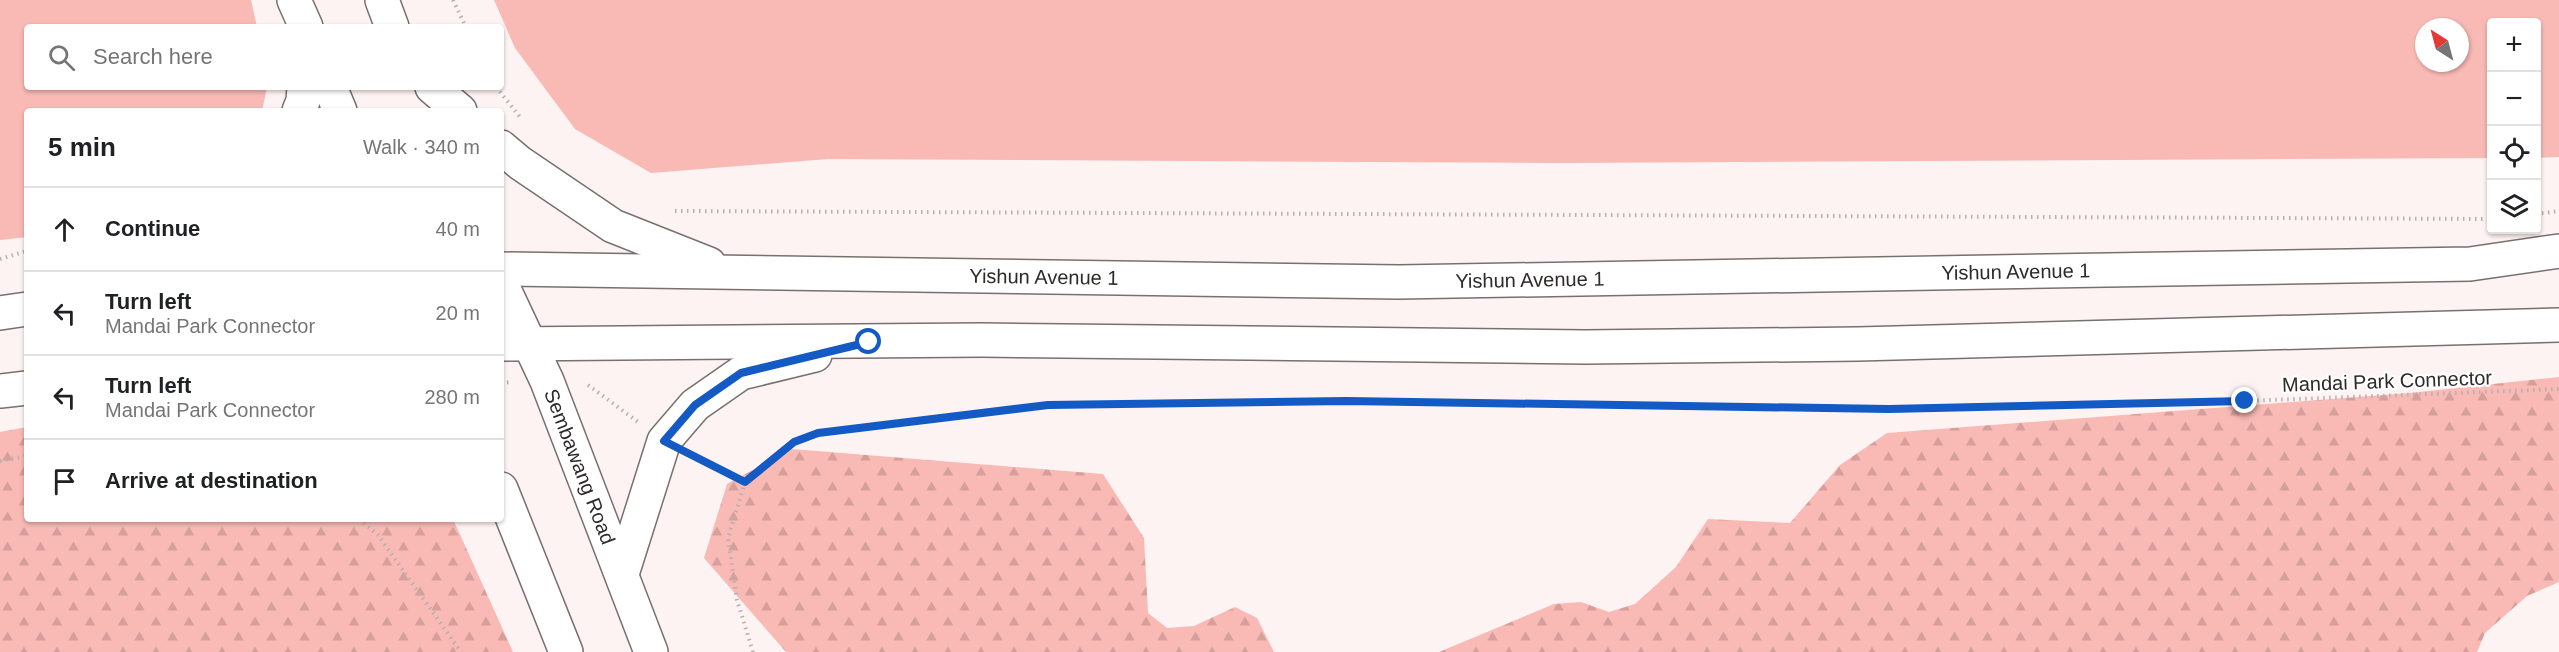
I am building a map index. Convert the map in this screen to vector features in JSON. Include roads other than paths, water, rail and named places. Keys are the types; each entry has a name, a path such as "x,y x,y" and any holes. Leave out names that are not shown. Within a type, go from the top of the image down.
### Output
{"main road":[{"path":"294,0 305,24"},
{"path":"382,0 391,24"},
{"path":"300,108 304,90"},
{"path":"331,90 339,108"},
{"path":"418,90 426,108"},
{"path":"436,90 456,108"},
{"path":"504,150 520,164 613,226 728,272"},
{"name":"Yishun Avenue 1","path":"504,269 1399,282 2470,264 2559,251"},
{"name":"Sembawang Road","path":"504,296 515,343 547,381 651,652"},
{"path":"0,313 24,309"},
{"path":"515,343 994,340 1585,347 1846,345 2559,326"},
{"path":"622,574 664,441 695,405 741,373 869,342"},
{"path":"0,391 24,388"},
{"path":"504,501 509,520 566,652"}]}
